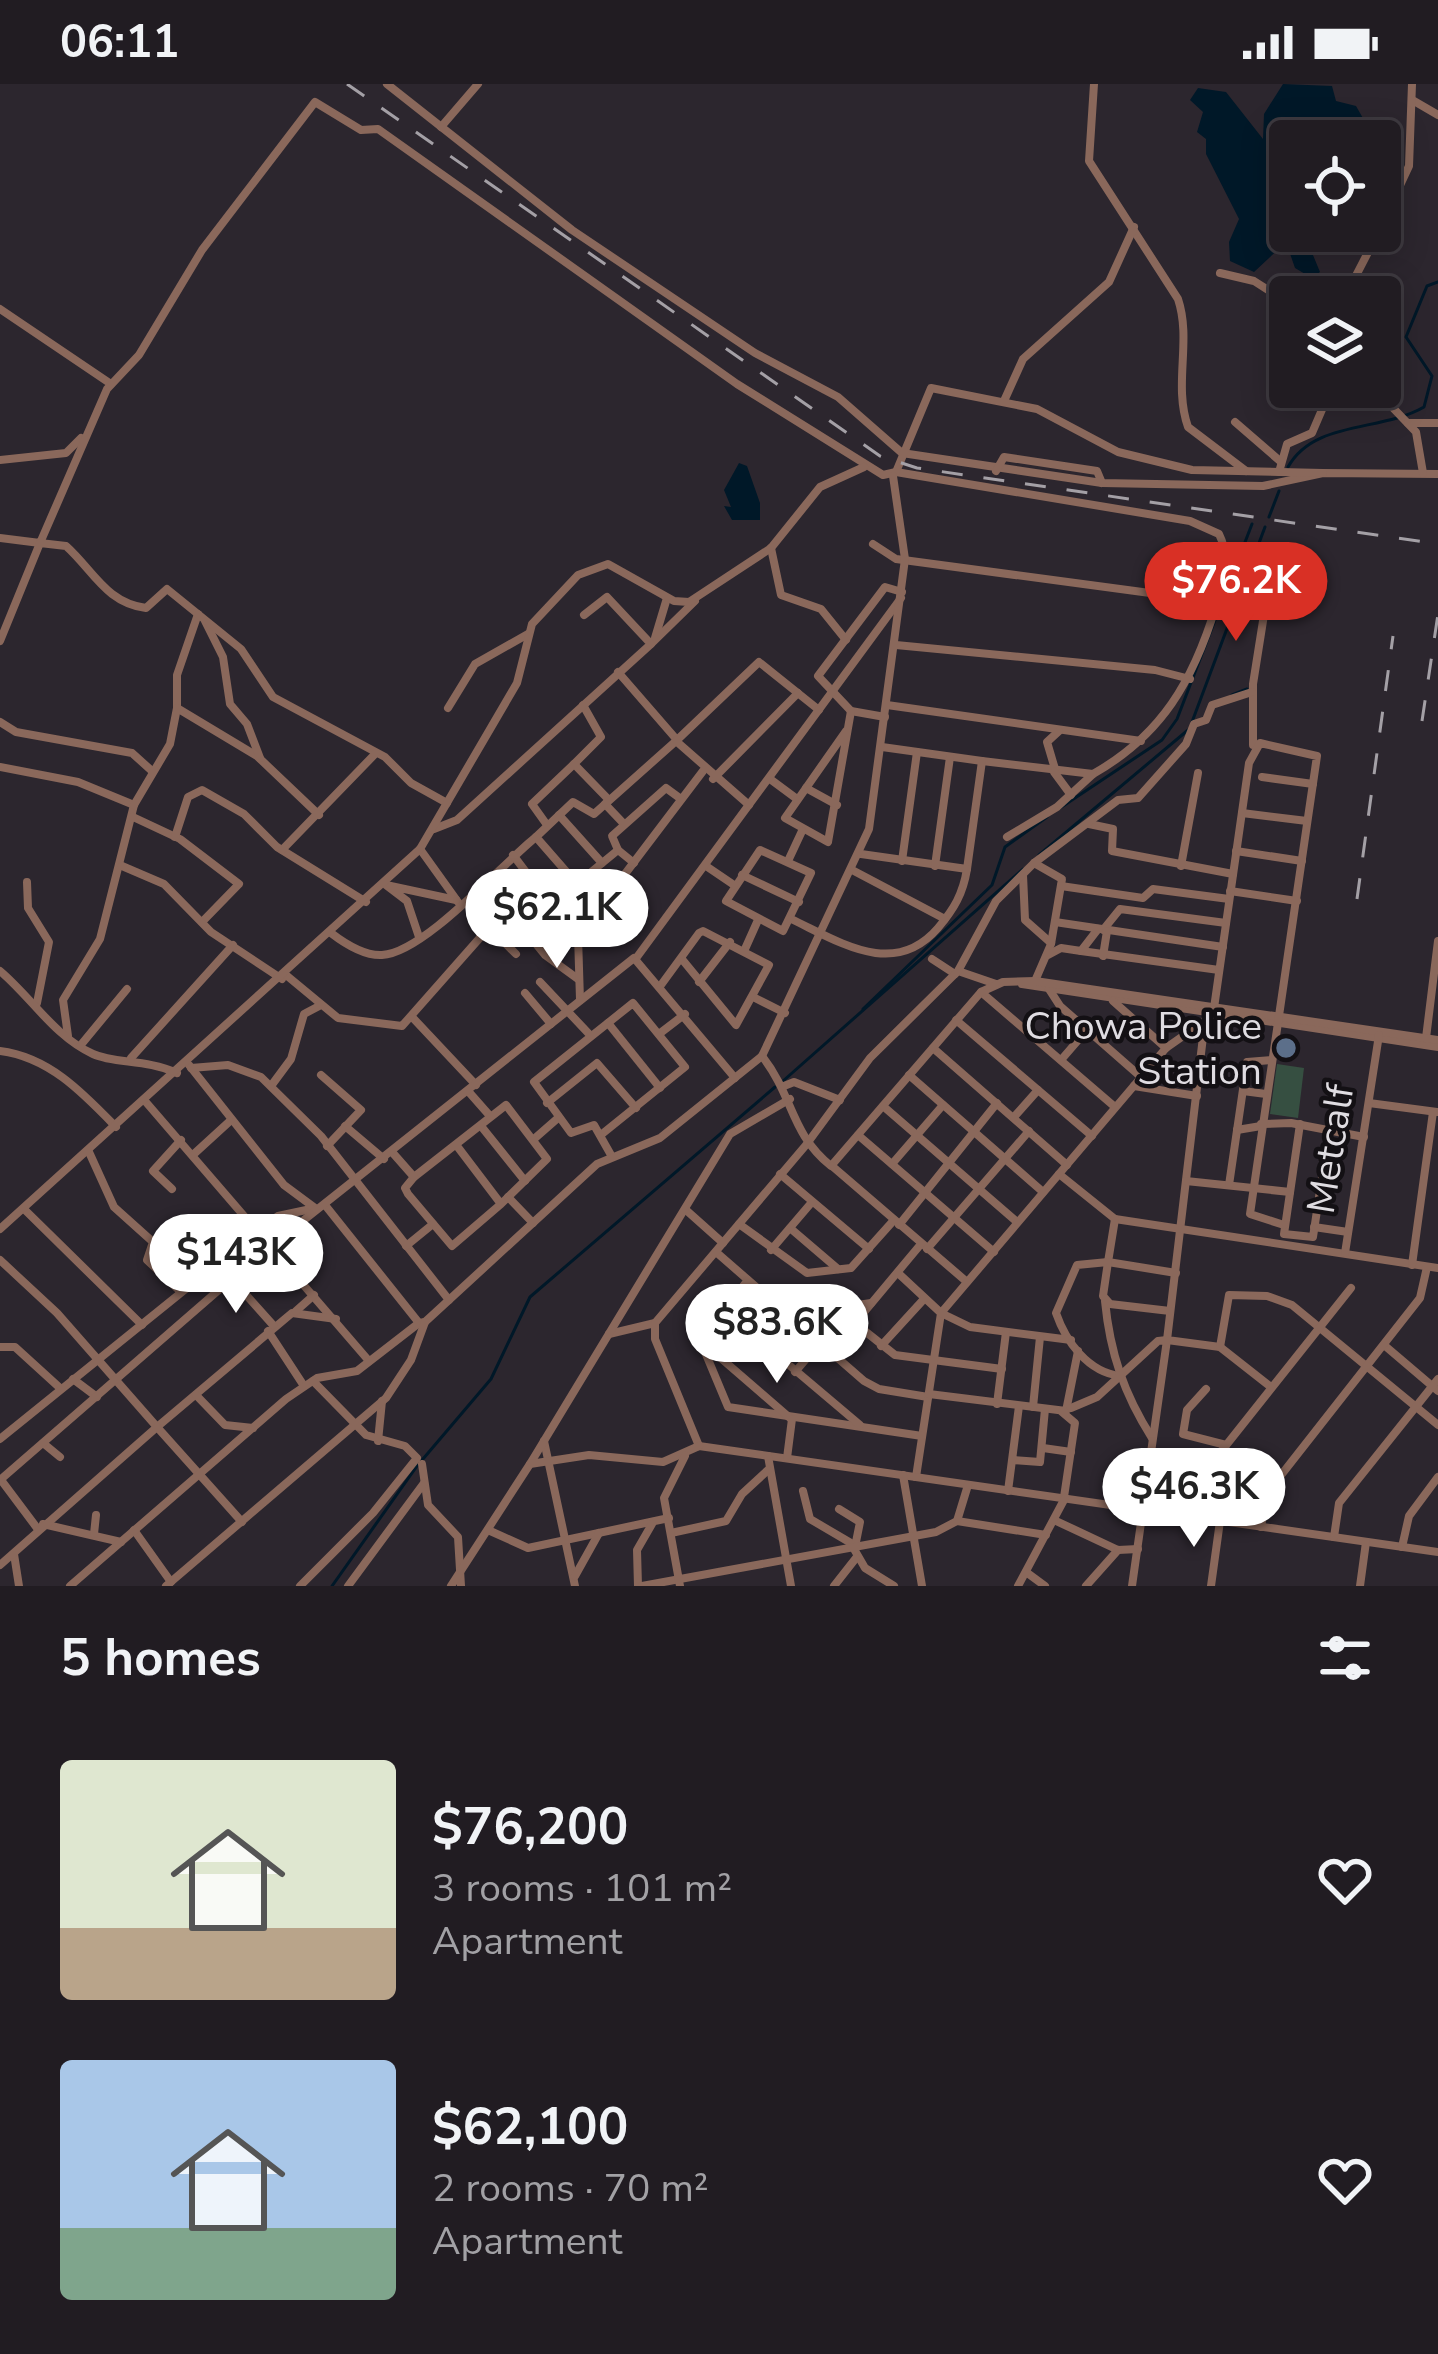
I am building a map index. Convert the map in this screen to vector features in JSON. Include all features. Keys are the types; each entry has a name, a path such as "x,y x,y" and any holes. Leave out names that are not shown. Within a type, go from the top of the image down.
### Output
{"street":[{"path":"387,84 572,230 755,353 838,398 902,453 996,471 1102,483 1263,486 1323,473"},
{"path":"441,127 478,84"},
{"path":"1094,84 1089,160 1134,226 1183,314 1178,385 1188,427 1247,472"},
{"path":"1401,183 1409,166 1412,84"},
{"path":"1414,101 1438,115"},
{"path":"0,641 111,384 139,355 202,250 315,102 361,130 378,129 719,372 865,466 1204,525 1219,534 1224,548 1217,602 1190,679 1143,741 1007,837"},
{"path":"1004,401 1022,359 1109,282 1134,226"},
{"path":"1220,273 1254,280 1269,290"},
{"path":"0,309 111,384"},
{"path":"70,1586 308,1383 354,1372 449,1300 611,1155 660,1138 762,1056 862,854 903,594 905,560 894,474 931,388 1044,411 1118,452 1192,470 1438,473"},
{"path":"1279,472 1287,444 1312,434 1323,408"},
{"path":"1393,408 1420,438 1424,473"},
{"path":"1403,418 1438,423"},
{"path":"1235,422 1280,461"},
{"path":"0,460 70,452 91,424"},
{"path":"996,471 1004,457 1026,458 1097,471 1102,483"},
{"path":"1026,458 1033,475"},
{"path":"433,829 457,820 696,600 771,548 820,488 865,466"},
{"path":"0,538 70,548 104,590 130,605 146,608 164,588 241,649 273,697 376,753 410,783 447,803"},
{"path":"873,544 905,560 1217,602"},
{"path":"771,548 778,591 821,609 846,640"},
{"path":"1132,1586 1197,1096 1253,748 1252,692 1273,558"},
{"path":"1,1226 189,1066 420,849 517,682 528,634 545,608 589,568 621,568 667,598 696,600"},
{"path":"886,717 851,711 818,676 887,586 903,594"},
{"path":"123,1542 40,1526 0,1480 271,1246 637,957 903,594"},
{"path":"584,615 607,597 653,642"},
{"path":"653,642 667,598"},
{"path":"866,610 884,622"},
{"path":"68,1036 63,1000 100,939 134,805 174,735 176,675 202,617"},
{"path":"202,617 223,657 230,704 247,724 260,759"},
{"path":"448,708 475,664 528,634"},
{"path":"896,645 1154,670 1190,679"},
{"path":"331,933 366,953 383,955 419,937 458,902 486,885 512,855 574,802 590,815 607,802 759,662 819,710"},
{"path":"618,672 703,771 749,805"},
{"path":"608,1335 655,1323 806,1145 870,1058 956,972 987,912 1022,873 1118,800 1138,798 1186,744 1194,724 1206,720 1211,706 1252,692"},
{"path":"712,779 798,693"},
{"path":"547,825 532,804 601,737 583,705"},
{"path":"887,705 1143,741"},
{"path":"177,708 260,759 319,815"},
{"path":"846,731 785,820 830,842 851,711"},
{"path":"0,722 16,732 132,753 152,771"},
{"path":"1060,730 1047,747 1071,795"},
{"path":"1253,748 1267,743 1315,752 1250,1216 1285,1225"},
{"path":"882,747 1093,774"},
{"path":"902,861 916,752"},
{"path":"282,850 376,753"},
{"path":"934,866 950,757"},
{"path":"791,919 866,953 887,956 921,946 962,895 982,761"},
{"path":"574,764 624,824"},
{"path":"0,766 79,782 134,805"},
{"path":"580,1000 578,936 703,771"},
{"path":"1181,866 1198,773"},
{"path":"1262,777 1313,784"},
{"path":"770,778 796,799"},
{"path":"634,863 618,850 612,836 666,788 681,799"},
{"path":"806,788 837,805"},
{"path":"175,837 188,796 202,790 244,814 282,850 366,902"},
{"path":"1242,813 1307,821"},
{"path":"559,815 602,863"},
{"path":"133,817 175,837 239,884 202,922"},
{"path":"1088,824 1113,829 1112,851 1232,874"},
{"path":"788,861 802,831"},
{"path":"536,837 577,884"},
{"path":"420,849 458,902"},
{"path":"763,849 788,861 811,873 783,931 727,904 734,885 763,849"},
{"path":"501,940 618,850"},
{"path":"1236,851 1302,861"},
{"path":"862,854 967,869"},
{"path":"512,855 578,936"},
{"path":"1034,863 1057,874 1061,886 1051,944 1035,981"},
{"path":"122,866 164,884 202,922 344,1020 402,1026 482,934 492,931 516,954"},
{"path":"706,866 734,885"},
{"path":"854,871 944,920"},
{"path":"1022,873 1025,920 1051,944"},
{"path":"742,875 799,902"},
{"path":"27,882 28,908 49,938 37,1004"},
{"path":"386,885 458,902"},
{"path":"386,885 407,901 419,937"},
{"path":"1061,886 1143,898 1155,889 1297,901"},
{"path":"498,897 520,927 578,979"},
{"path":"1081,951 1120,909 1226,923"},
{"path":"746,949 758,920"},
{"path":"1055,922 1223,947"},
{"path":"1103,930 1103,956"},
{"path":"661,985 681,958 703,931 769,962 736,1025 681,958"},
{"path":"1426,1038 1438,941"},
{"path":"699,982 730,942"},
{"path":"131,1058 233,945"},
{"path":"1045,957 1060,949 1220,970"},
{"path":"637,957 735,1078"},
{"path":"932,958 956,972 997,984"},
{"path":"0,971 80,1046 99,1056 131,1058 177,1073"},
{"path":"831,1166 981,992 997,984 1035,981 1211,1014"},
{"path":"540,982 590,1035"},
{"path":"1016,982 1134,1004 1438,1044"},
{"path":"80,1046 127,988"},
{"path":"1049,989 1138,1081 1197,1096"},
{"path":"981,992 1115,1107"},
{"path":"525,993 551,1024"},
{"path":"753,997 785,1013"},
{"path":"1112,1000 1166,1048"},
{"path":"602,1134 685,1067 633,1003 534,1082 572,1133 594,1125 611,1155"},
{"path":"1130,1018 1134,1004"},
{"path":"271,1087 291,1059 304,1015 321,1005"},
{"path":"659,1034 685,1014"},
{"path":"916,1477 941,1313 1166,1048 1211,1014"},
{"path":"413,1018 490,1116"},
{"path":"956,1020 1092,1136"},
{"path":"608,1022 660,1088"},
{"path":"1060,1060 1087,1030"},
{"path":"1379,1036 1426,1038 1438,1044"},
{"name":"Metcalf","path":"1379,1036 1345,1253 1432,1268"},
{"path":"933,1048 1067,1165"},
{"path":"0,1051 28,1055 50,1067 116,1127"},
{"path":"762,1056 790,1099 806,1145 967,1282"},
{"path":"1229,1185 1248,1060 1272,1060"},
{"path":"548,1102 597,1063 636,1108"},
{"path":"189,1066 239,1067 271,1087 327,1145 449,1300"},
{"path":"189,1066 284,1185 320,1207 422,1322"},
{"path":"321,1075 361,1110 327,1145"},
{"path":"909,1075 1043,1192"},
{"path":"782,1083 794,1082 842,1100"},
{"path":"1014,1117 1038,1090"},
{"path":"1243,1091 1266,1094"},
{"path":"451,1586 730,1134 790,1099"},
{"path":"145,1101 260,1228 369,1360"},
{"path":"739,1224 802,1273 855,1265 925,1192 998,1103"},
{"path":"1369,1103 1435,1112 1412,1265"},
{"path":"506,1105 547,1159 454,1245 406,1191 414,1178 481,1126 506,1105"},
{"path":"883,1106 1017,1222"},
{"path":"892,1164 944,1106"},
{"path":"534,1138 558,1118"},
{"path":"195,1153 230,1121"},
{"path":"1238,1130 1300,1124 1364,1137"},
{"path":"1300,1124 1284,1234 1300,1242 1312,1238 1329,1131"},
{"path":"345,1126 414,1178"},
{"path":"481,1126 525,1180"},
{"path":"858,1321 981,1190 1029,1131"},
{"path":"858,1135 994,1252"},
{"path":"172,1189 153,1171 181,1140"},
{"path":"457,1145 504,1200 533,1223"},
{"path":"89,1152 114,1207 153,1242 146,1258 182,1292"},
{"path":"780,1174 869,1250"},
{"path":"1059,1174 1115,1219 1300,1242 1345,1253"},
{"path":"1186,1180 1290,1192"},
{"path":"770,1250 812,1202"},
{"path":"0,1439 260,1228 278,1216 320,1207"},
{"path":"24,1209 143,1325"},
{"path":"686,1210 724,1243"},
{"path":"1115,1219 1104,1300 1120,1376 1154,1440"},
{"path":"406,1246 433,1224"},
{"path":"1314,1227 1348,1232"},
{"path":"790,1228 838,1269"},
{"path":"174,1241 220,1263"},
{"path":"716,1252 871,1385 1066,1410 1096,1397 1158,1341 1167,1340 1220,1347 1271,1387"},
{"path":"0,1260 99,1359 242,1522"},
{"path":"1120,1376 1099,1372 1071,1340 1056,1312 1067,1281 1078,1265 1108,1262 1176,1273"},
{"path":"1261,1527 1267,1493 1420,1298 1432,1268"},
{"path":"898,1274 941,1313 963,1325 1071,1340"},
{"path":"232,1279 308,1383 378,1442 405,1447 416,1461 300,1586"},
{"path":"700,1340 748,1280"},
{"path":"1195,1458 1214,1460 1352,1288"},
{"path":"1220,1347 1226,1298 1236,1292 1282,1300 1438,1425"},
{"path":"0,1565 314,1294"},
{"path":"881,1346 924,1299"},
{"path":"1104,1300 1170,1311"},
{"path":"790,1315 872,1303"},
{"path":"853,1304 858,1321 895,1354 1002,1369"},
{"path":"724,1310 861,1426"},
{"path":"296,1311 336,1319"},
{"path":"134,1530 168,1584 382,1402 411,1360 422,1322"},
{"path":"655,1323 655,1339 699,1446"},
{"path":"997,1404 1006,1332"},
{"path":"1033,1407 1040,1336"},
{"path":"700,1340 791,1418"},
{"path":"700,1340 728,1407 922,1436"},
{"path":"795,1372 820,1343"},
{"path":"1334,1537 1339,1503 1436,1386 1384,1345"},
{"path":"0,1347 15,1347 60,1388"},
{"path":"1066,1410 1078,1350"},
{"path":"73,1378 97,1397"},
{"path":"1206,1389 1187,1410 1183,1434 1226,1445"},
{"path":"196,1395 223,1424 253,1428"},
{"path":"378,1442 382,1402"},
{"path":"1008,1491 1019,1406"},
{"path":"1013,1460 1040,1462 1046,1409"},
{"path":"1018,1586 1064,1497 1075,1420 1066,1410"},
{"path":"787,1458 791,1418"},
{"path":"544,1440 575,1582"},
{"path":"43,1443 60,1457"},
{"path":"530,1464 590,1455 663,1462 699,1446 1438,1552"},
{"path":"1043,1448 1071,1452"},
{"path":"680,1583 666,1489 686,1455"},
{"path":"768,1456 791,1586"},
{"path":"422,1464 432,1513 457,1535 461,1586"},
{"path":"671,1533 726,1521 742,1494 769,1468"},
{"path":"903,1475 922,1586"},
{"path":"1402,1547 1408,1516 1438,1477"},
{"path":"348,1586 424,1484"},
{"path":"957,1521 968,1485"},
{"path":"803,1491 810,1519 855,1550 877,1579 894,1586"},
{"path":"834,1586 855,1550 860,1521 839,1509"},
{"path":"94,1534 96,1515"},
{"path":"488,1530 524,1548 668,1518"},
{"path":"1054,1520 1118,1550 1138,1550"},
{"path":"1211,1586 1220,1520"},
{"path":"652,1522 637,1550 640,1586 680,1583 916,1538 957,1521 1046,1534"},
{"path":"575,1582 599,1533"},
{"path":"1360,1586 1366,1542"},
{"path":"1086,1586 1118,1550"},
{"path":"14,1553 19,1586"},
{"path":"1026,1572 1042,1585"}],"green space":[{"path":"1277,1064 1304,1068 1298,1118 1270,1114"}],"water":[{"path":"1283,84 1332,86 1336,101 1356,106 1364,120 1269,120 1269,252 1275,252 1254,272 1230,261 1229,242 1239,219 1206,154 1206,139 1197,132 1203,112 1190,100 1198,88 1226,92 1263,139 1264,114"},
{"path":"1289,252 1312,252 1320,272 1309,276 1295,268"},
{"path":"739,463 747,466 760,503 760,520 732,520 724,506 731,507 724,490"}],"waterway":[{"path":"1288,467 1314,441 1424,407 1432,376 1406,337 1427,286 1438,282"},
{"path":"1269,517 1279,491"},
{"path":"1060,808 1162,740 1177,719 1252,524"},
{"path":"1192,722 1265,527"},
{"path":"1232,695 1247,689"},
{"path":"1039,855 1188,730"},
{"path":"863,1009 992,885 1005,847 1047,817"},
{"path":"783,1081 1023,869"},
{"path":"332,1586 417,1466 491,1379 530,1297 775,1087"}],"railway":[{"path":"347,84 880,456 917,468 1438,544"},
{"path":"1422,721 1438,614"},
{"path":"1357,899 1393,636"}],"place":[{"name":"Chowa Police Station","path":"1286,1048"}]}
